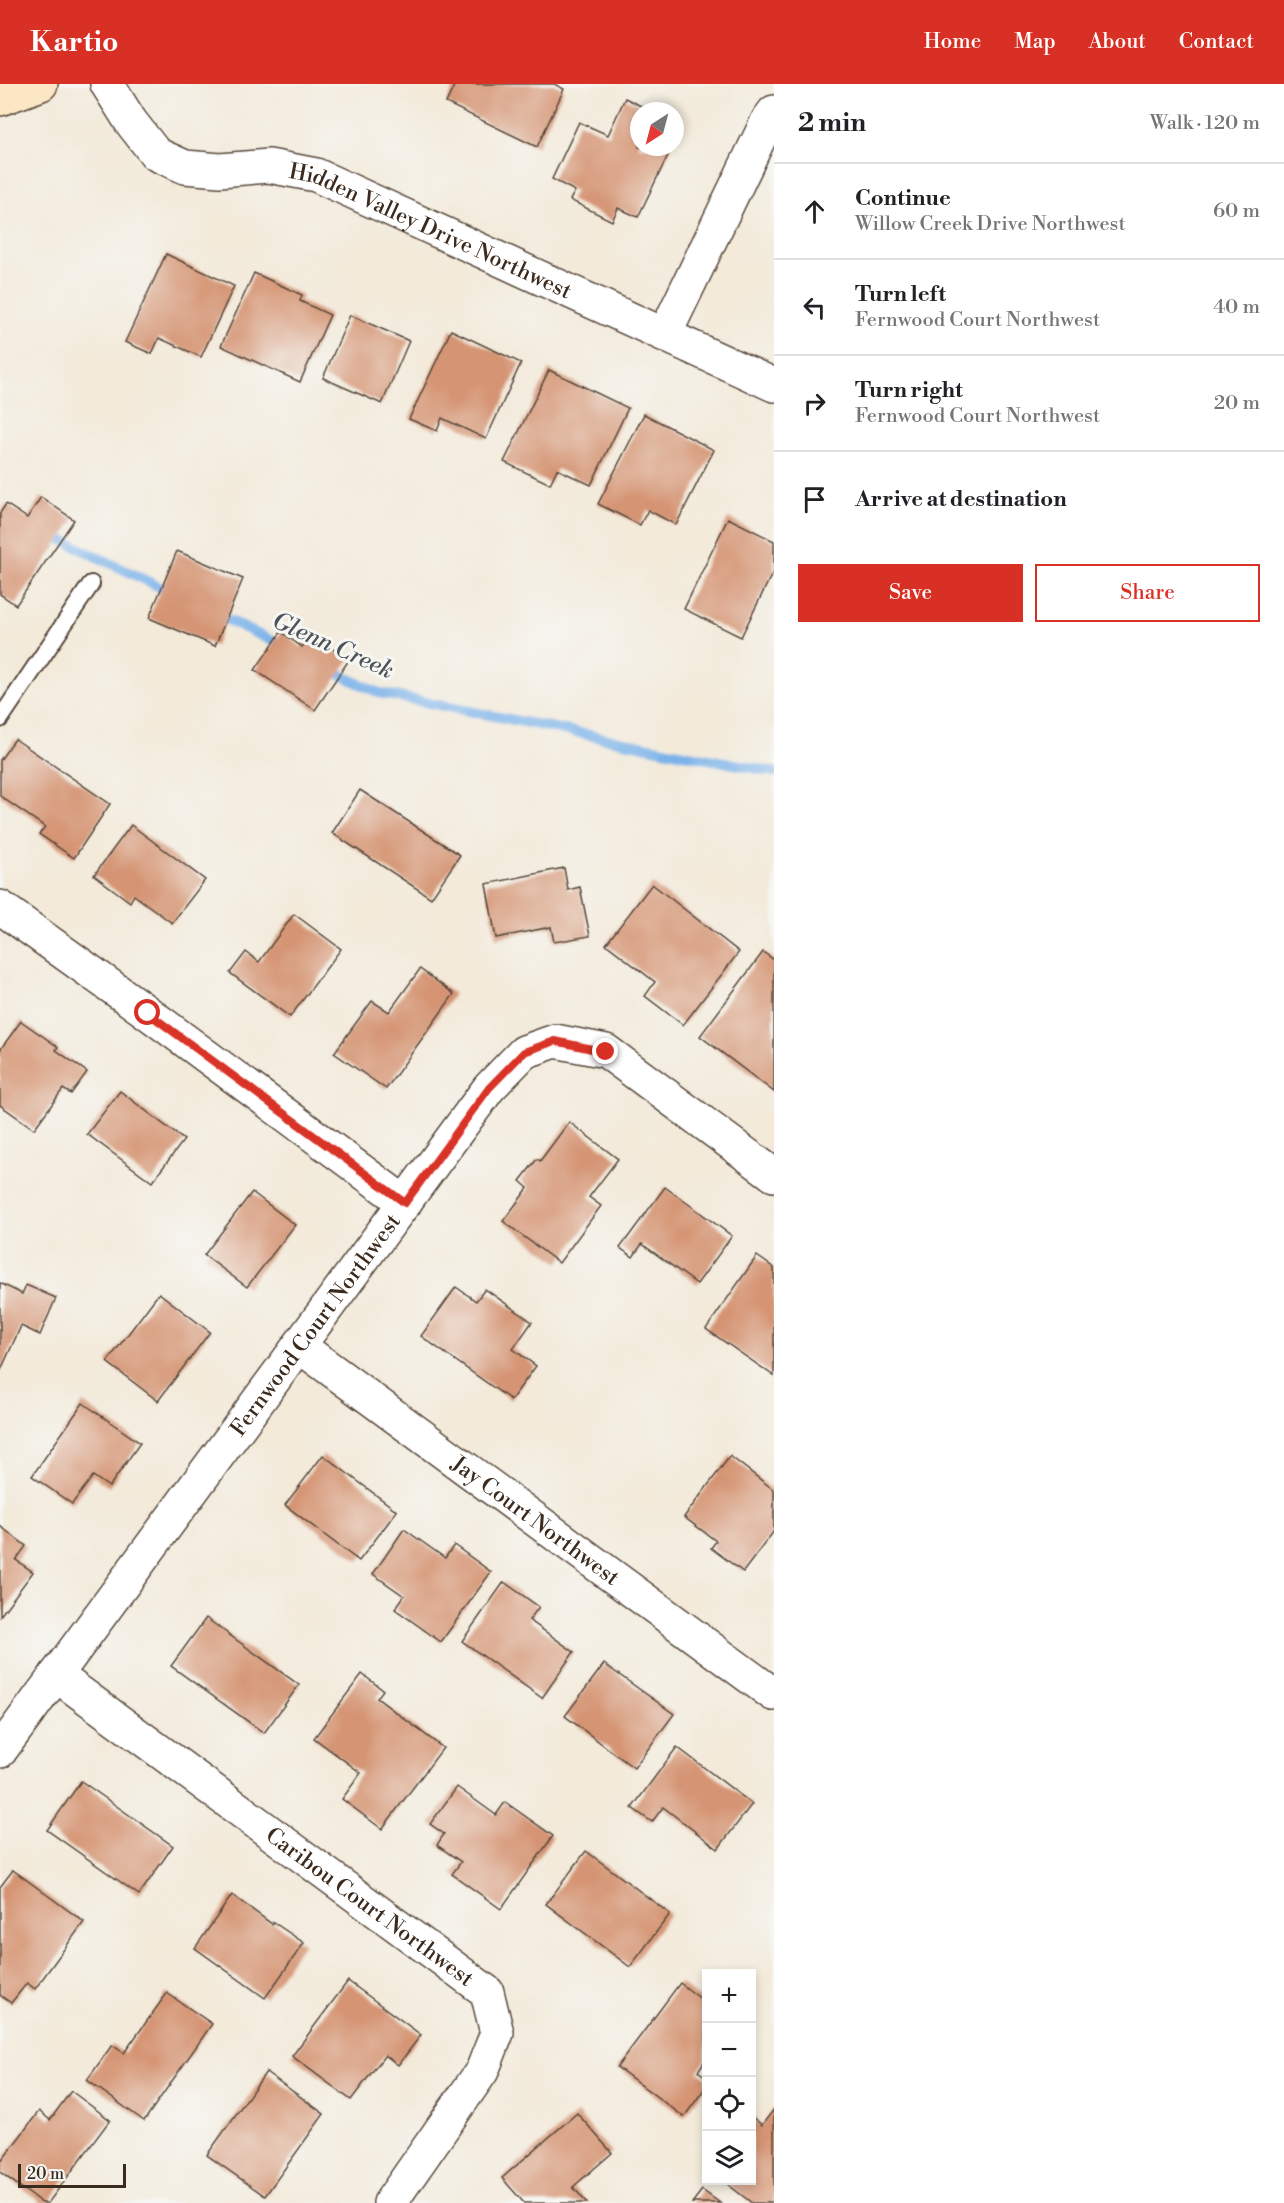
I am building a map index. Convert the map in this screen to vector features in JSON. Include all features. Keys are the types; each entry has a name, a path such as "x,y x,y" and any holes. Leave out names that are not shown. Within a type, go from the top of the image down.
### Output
{"main road":[{"path":"0,99 41,84"}],"street":[{"name":"Hidden Valley Drive Northwest","path":"107,84 131,122 156,154 185,167 220,170 269,166 316,175 774,385"},
{"path":"665,334 768,120 774,112"},
{"path":"0,907 405,1203"},
{"name":"Fernwood Court Northwest","path":"0,1751 489,1088 524,1052 555,1041 606,1052 774,1175"},
{"name":"Jay Court Northwest","path":"299,1346 773,1694"},
{"name":"Caribou Court Northwest","path":"56,1675 487,1992 497,2033 482,2071 390,2203"}],"lane":[{"path":"0,719 92,584"}],"building":[{"path":"455,84 554,84 564,89 537,147 446,103"},
{"path":"625,98 633,102 630,102 630,156 668,156 638,217 618,208 612,221 570,200 575,191 552,179 579,122 608,135"},
{"path":"166,254 234,286 201,357 159,338 152,354 125,342"},
{"path":"254,273 302,295 300,301 330,315 300,382 221,346"},
{"path":"350,315 409,341 382,404 323,378"},
{"path":"451,330 521,363 486,439 442,418 437,431 409,419"},
{"path":"549,370 628,408 591,485 557,469 550,484 504,462"},
{"path":"644,414 714,450 676,525 648,510 640,525 598,504"},
{"path":"41,497 74,520 16,605 0,594 0,513 6,504 27,518"},
{"path":"728,518 774,541 774,575 772,574 741,637 684,609"},
{"path":"177,551 243,579 215,646 149,618"},
{"path":"281,632 302,647 311,634 349,660 315,710 255,670"},
{"path":"15,739 110,804 74,858 39,834 45,827 0,796 0,760"},
{"path":"360,790 460,855 431,898 332,833"},
{"path":"131,825 205,880 172,923 134,895 130,902 94,875"},
{"path":"564,868 568,890 580,887 590,936 554,942 551,927 496,938 486,884"},
{"path":"652,884 739,952 683,1025 645,996 655,982 606,944"},
{"path":"294,914 341,949 290,1017 230,973 246,952 259,962"},
{"path":"763,952 774,960 774,1092 700,1036"},
{"path":"420,969 454,994 386,1089 334,1053 372,1001 389,1012"},
{"path":"21,1021 58,1047 56,1050 87,1072 71,1094 63,1089 34,1129 0,1105 0,1050"},
{"path":"120,1091 184,1140 152,1182 87,1134"},
{"path":"569,1122 618,1159 589,1197 601,1206 559,1263 503,1221 528,1188 520,1181 537,1159 540,1161"},
{"path":"665,1187 732,1236 697,1284 642,1244 633,1257 620,1248"},
{"path":"252,1192 295,1225 247,1287 204,1255"},
{"path":"757,1256 774,1268 774,1376 706,1329"},
{"path":"0,1283 22,1294 26,1285 56,1298 40,1335 21,1326 0,1372"},
{"path":"456,1287 476,1301 485,1289 532,1322 513,1349 536,1366 511,1400 421,1336"},
{"path":"159,1293 210,1332 158,1401 107,1362"},
{"path":"83,1403 140,1443 109,1487 93,1476 72,1504 32,1476"},
{"path":"323,1455 397,1511 359,1561 285,1505"},
{"path":"730,1456 774,1490 774,1531 743,1572 711,1548 716,1541 684,1517"},
{"path":"0,1526 26,1546 16,1560 33,1572 0,1616"},
{"path":"404,1529 445,1558 454,1545 491,1572 441,1642 395,1609 404,1596 373,1574"},
{"path":"504,1582 539,1607 529,1620 574,1652 542,1698 462,1641"},
{"path":"206,1618 299,1685 264,1733 171,1666"},
{"path":"604,1664 674,1714 634,1768 565,1716"},
{"path":"362,1674 383,1690 377,1698 443,1748 382,1829 342,1799 361,1773 314,1738"},
{"path":"677,1747 752,1804 718,1849 663,1807 652,1822 632,1808"},
{"path":"81,1781 173,1846 139,1895 47,1830"},
{"path":"457,1787 496,1815 505,1802 553,1836 501,1909 452,1874 461,1862 437,1845 444,1834 430,1824"},
{"path":"586,1851 670,1914 630,1967 546,1904"},
{"path":"13,1870 84,1922 35,1989 27,1983 11,2003 0,1995 0,1887"},
{"path":"232,1895 272,1924 273,1922 304,1943 265,1998 195,1948"},
{"path":"348,1981 421,2035 398,2065 385,2055 351,2100 292,2056"},
{"path":"680,1983 702,2000 702,2065 698,2071 702,2074 702,2092 684,2117 617,2067"},
{"path":"167,1993 212,2024 144,2121 87,2080 112,2045 124,2053"},
{"path":"266,2072 324,2114 265,2196 207,2155"},
{"path":"71,2091 110,2120 48,2203 42,2203 0,2172 0,2163 39,2111 50,2120"},
{"path":"774,2109 774,2203 752,2203 729,2185 756,2185 756,2120 762,2125"},
{"path":"577,2113 612,2153 573,2187 587,2203 524,2203 502,2178"},
{"path":"702,2190 720,2203 692,2203"}],"waterway":[{"name":"Glenn Creek","path":"48,533 174,594"},
{"name":"Glenn Creek","path":"215,614 285,647"},
{"name":"Glenn Creek","path":"329,669 379,693 774,772"}],"route":[{"path":"148,1013 405,1203 489,1088 524,1052 555,1041 606,1052"}]}
